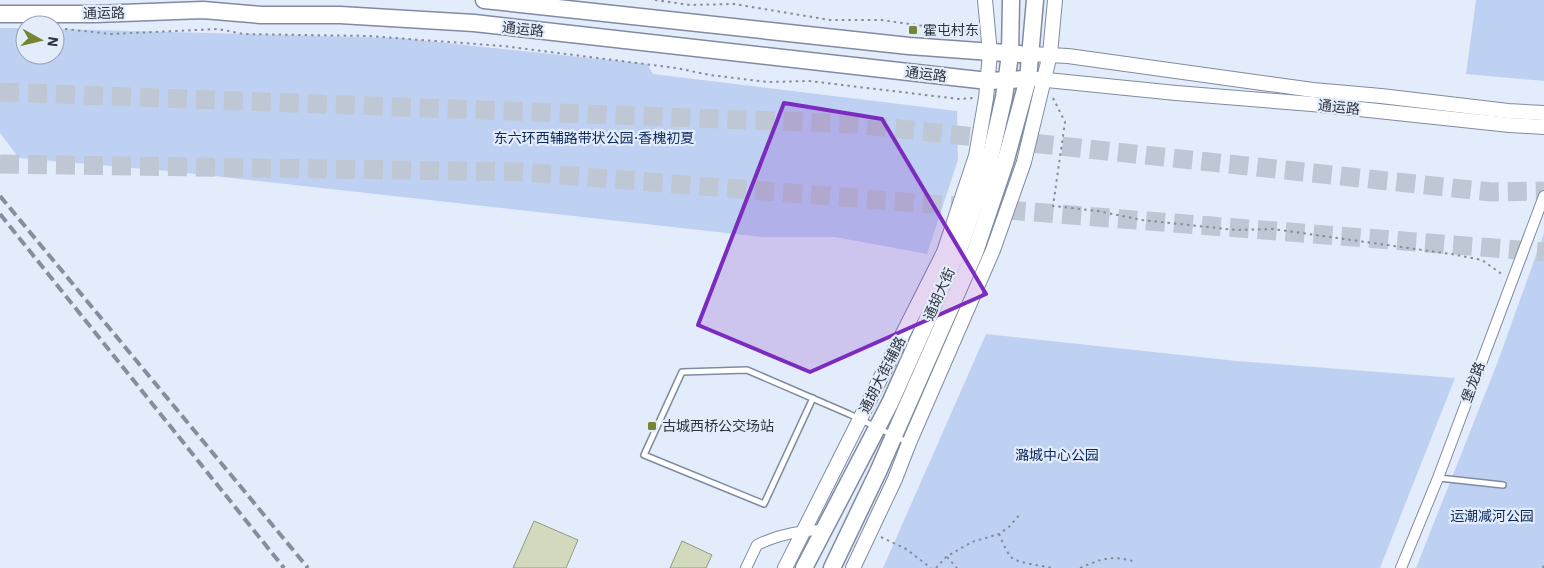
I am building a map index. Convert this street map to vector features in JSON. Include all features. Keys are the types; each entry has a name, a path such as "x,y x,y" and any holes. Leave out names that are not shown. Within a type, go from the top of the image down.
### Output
{"main road":[{"name":"通运路","path":"484,0 1010,55 1030,54"},
{"name":"通胡大街","path":"804,568 878,428 959,249 989,163 1007,80 1010,55 1011,0"},
{"name":"通胡大街","path":"832,568 894,436 975,252 1036,79 1030,54 1035,0"},
{"name":"通运路","path":"0,14 94,7 203,10 261,14 340,15 474,23 988,81 1036,79"}],"street":[{"name":"通胡大街辅路","path":"785,568 944,252 976,156 986,98 990,53 985,0"},
{"path":"853,568 894,479 993,250 1024,162 1036,79 1050,54 1055,0"},
{"name":"通运路","path":"1030,54 1050,54 1312,97 1510,125 1544,127"},
{"name":"通运路","path":"1036,79 1176,93 1312,97 1381,96 1508,111 1544,113"},
{"name":"堡龙路","path":"1401,568 1438,478 1544,196"},
{"path":"746,568 757,544 777,535 804,530 824,530"}],"lane":[{"path":"813,398 764,504 644,455 682,372 747,370 813,398 860,419 909,443"},
{"path":"1438,478 1503,485"}],"path":[{"path":"655,0 690,5 734,4 830,20 881,20 988,34"},
{"name":"通运路","path":"65,29 111,34 218,29 243,34 368,36 503,46 676,68 710,75 767,82 809,81 959,98 986,98"},
{"path":"1036,79 1065,122 1053,206 1098,211 1142,220 1236,230 1273,229 1451,254 1482,260 1503,275 1513,275"},
{"path":"936,568 946,557 972,542 999,534 1010,526 1021,513"},
{"path":"870,532 906,549 931,568"},
{"path":"999,534 1011,557 1019,562 1039,564 1052,568"},
{"path":"946,557 958,568"},
{"path":"1080,568 1099,560 1120,558 1136,562"},
{"path":"1543,568 1544,564"}],"highlighted area":[{"path":"784,103 882,119 986,294 810,372 698,325"}],"green space":[{"path":"1476,0 1544,0 1544,81 1466,74"},
{"name":"东六环西辅路带状公园·香槐初夏","path":"0,28 15,28 15,65 65,65 65,29 399,38 647,64 653,74 957,111 958,160 927,254 835,237 762,237 168,171 19,158 0,133"},
{"name":"运潮减河公园","path":"1544,233 1544,568 1416,568 1498,361"},
{"name":"潞城中心公园","path":"986,334 1237,361 1455,378 1380,568 883,568"}],"building":[{"path":"534,521 578,540 566,568 513,568"},
{"path":"682,541 712,555 706,568 670,568"}],"tunnel":[{"path":"0,92 854,124 1491,192 1544,191"},
{"path":"0,164 522,172 1544,252"}],"railway":[{"path":"0,196 308,568"},
{"path":"0,214 284,568"}],"place":[{"name":"霍屯村东","path":"913,30"},
{"name":"古城西桥公交场站","path":"652,426"}]}
